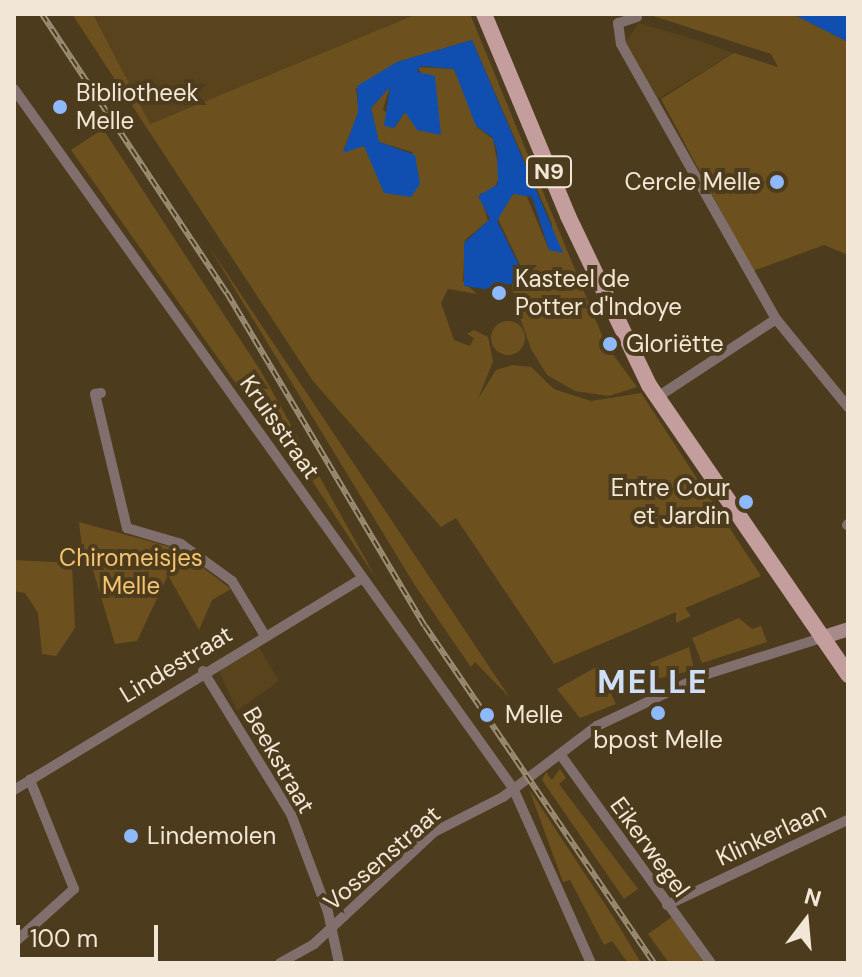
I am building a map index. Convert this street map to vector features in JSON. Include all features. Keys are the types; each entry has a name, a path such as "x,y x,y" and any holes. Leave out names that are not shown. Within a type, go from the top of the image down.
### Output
{"main road":[{"name":"N9","path":"484,14 568,216 649,385 848,675"},
{"name":"N9","path":"623,327 665,392 685,436"},
{"path":"821,638 848,629"}],"street":[{"path":"637,17 618,23 621,44 776,319 848,407"},
{"name":"Kruisstraat","path":"14,89 513,788 591,963"},
{"path":"665,392 776,319"},
{"path":"101,393 95,394 127,528 181,544 232,581 264,634"},
{"name":"Lindestraat","path":"14,790 203,671 362,578"},
{"path":"560,754 579,739 704,675 821,638"},
{"name":"Beekstraat","path":"203,671 291,814 339,963"},
{"name":"Vossenstraat","path":"280,963 330,930 434,832 513,788 560,754"},
{"name":"Eikerwegel","path":"560,754 711,963"},
{"path":"14,943 74,889 30,780"},
{"name":"Klinkerlaan","path":"667,905 848,820"}],"shaded area":[{"path":"93,14 417,14 150,124"},
{"path":"639,23 734,53 656,100 625,42"},
{"path":"259,647 279,681 237,711 219,671"}],"green space":[{"path":"72,14 93,14 150,124 417,14 470,14 606,345 637,387 609,396 575,391 547,375 531,349 519,315 529,299 519,293 514,300 512,284 526,283 524,273 497,217 513,194 525,192 549,250 552,224 472,40 397,62 356,89 359,112 343,151 364,146 415,173 412,152 379,142 371,108 390,87 383,109 396,126 405,112 439,109 418,67 454,69 478,128 493,139 500,176 493,191 480,194 488,221 465,240 463,281 477,294 448,289 441,303 454,340 470,346 474,338 467,334 474,330 488,337 493,361 478,399 496,370 512,365 531,367 554,389 591,401 641,393 761,576 685,608 691,616 676,623 676,612 554,664 456,518 441,527 313,381"},
{"name":"Cercle Melle","path":"647,14 793,14 848,42 848,255 824,245 753,271 661,99 734,53 778,67 771,54"},
{"path":"103,129 262,373 377,580 248,383 239,388 71,150"},
{"path":"208,245 510,698 475,662 471,667 505,717 414,584"},
{"path":"508,321 520,326 525,338 520,350 508,355 496,350 491,338 496,326"},
{"name":"Chiromeisjes Melle","path":"79,522 178,549 231,589 212,600 199,630 168,575 137,641 115,644 90,560 83,557"},
{"path":"14,560 72,563 75,628 56,656 42,654 38,613 25,593 14,591"},
{"path":"739,618 752,629 761,626 767,642 702,663 692,638"},
{"path":"689,647 694,670 656,679 650,663"},
{"path":"598,666 616,704 580,718 557,689"},
{"path":"560,769 566,778 559,784 638,889 624,899 542,780 546,772 552,780"},
{"path":"529,789 641,963 628,963 612,941 604,945 570,880 563,882"},
{"path":"672,917 704,963 669,963 648,934"}],"water":[{"path":"793,14 848,14 848,42"},
{"path":"472,40 563,253 549,250 532,197 513,194 497,221 527,281 484,289 464,286 464,243 490,219 478,196 498,184 497,151 492,137 476,126 454,69 421,66 417,72 435,76 441,135 417,130 405,112 394,128 384,126 390,87 371,108 379,142 415,155 420,184 411,197 384,193 364,146 343,153 358,112 357,86 397,62"}],"railway":[{"path":"42,14 227,293 425,626 654,963"}],"place":[{"name":"Bibliotheek Melle","path":"60,107"},
{"name":"Cercle Melle","path":"777,182"},
{"name":"Kasteel de Potter d'Indoye","path":"499,293"},
{"name":"Gloriëtte","path":"610,344"},
{"name":"Entre Cour et Jardin","path":"746,502"},
{"name":"bpost Melle","path":"658,713"},
{"name":"Melle","path":"487,715"},
{"name":"Lindemolen","path":"131,836"}],"district":[{"name":"MELLE","path":"653,682"}]}
